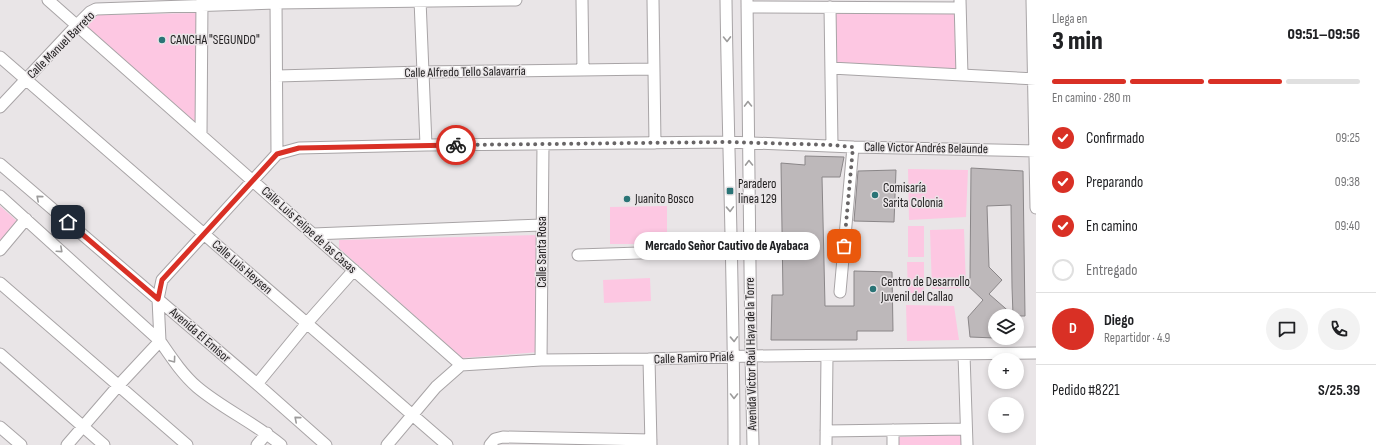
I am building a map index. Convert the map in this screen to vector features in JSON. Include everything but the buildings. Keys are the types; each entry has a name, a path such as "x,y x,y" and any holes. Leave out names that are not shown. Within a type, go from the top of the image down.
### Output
{"street":[{"name":"Calle Luis Felipe de las Casas","path":"48,0 461,365"},
{"name":"Calle Manuel Barreto","path":"0,107 77,25 90,12 96,10 202,3 276,1 516,0"},
{"path":"582,0 583,70"},
{"path":"653,0 655,143"},
{"name":"Avenida Víctor Raúl Haya de la Torre","path":"726,0 734,357 734,445"},
{"path":"1032,0 1035,79 1036,208"},
{"path":"67,445 118,386 160,341 158,299 162,280 277,154 276,1"},
{"path":"420,1 426,145"},
{"path":"201,134 202,3"},
{"path":"747,4 830,8 960,4 962,74"},
{"name":"Avenida Víctor Raúl Haya de la Torre","path":"747,4 753,445"},
{"path":"830,8 832,145"},
{"name":"Calle Luis Heysen","path":"0,57 447,445"},
{"path":"831,68 1035,79"},
{"name":"Calle Alfredo Tello Salavarría","path":"277,76 423,72 653,69"},
{"name":"Calle Victor Andrés Belaunde","path":"277,154 299,148 426,145 728,142 853,147 1035,151"},
{"name":"Calle Santa Rosa","path":"541,360 543,144"},
{"path":"840,292 853,147"},
{"name":"Avenida El Emisor","path":"0,164 326,445"},
{"path":"0,196 160,341 176,363 197,386 233,413 267,434 281,445"},
{"path":"0,250 26,219"},
{"path":"313,234 542,225"},
{"path":"578,255 731,250"},
{"path":"257,384 307,323 354,270"},
{"path":"0,282 187,445"},
{"name":"Calle Ramiro Prialé","path":"461,365 541,360 649,360 751,356 1036,353"},
{"path":"0,354 104,445"},
{"path":"964,354 967,445"},
{"path":"826,445 827,356"},
{"path":"490,445 495,439 503,437 580,442 651,443 649,360"},
{"path":"387,445 436,387 461,365"},
{"path":"0,427 21,445"},
{"path":"826,431 966,429"},
{"path":"893,430 894,445"},
{"path":"257,445 267,434"}],"shaded area":[{"path":"954,12 956,16 956,69 837,64 835,15 839,13"},
{"path":"197,13 196,126 83,28 98,15"},
{"path":"908,169 968,170 966,217 909,220"},
{"path":"0,206 17,221 0,248"},
{"path":"667,206 667,244 610,244 610,207"},
{"path":"908,226 924,226 924,257 908,257"},
{"path":"964,229 966,288 932,289 930,230"},
{"path":"538,235 539,352 462,358 339,248 339,240"},
{"path":"907,262 924,262 924,293 908,293"},
{"path":"650,278 651,301 604,303 603,280"},
{"path":"906,305 954,306 959,340 907,341"},
{"path":"963,435 964,445 899,445 899,437"}],"way so far":[{"path":"456,145 728,142 853,147 844,246"}],"place":[{"name":"CANCHA \"SEGUNDO\"","path":"162,40"},
{"name":"Paradero linea 129","path":"730,191"},
{"name":"Comisaría Sarita Colonia","path":"875,195"},
{"name":"Juanito Bosco","path":"627,199"},
{"name":"Mercado Señor Cautivo de Ayabaca","path":"844,246"},
{"name":"Centro de Desarrollo Juvenil del Callao","path":"873,289"}],"route":[{"path":"68,222 158,299 162,280 277,154 299,148 456,145"}]}
